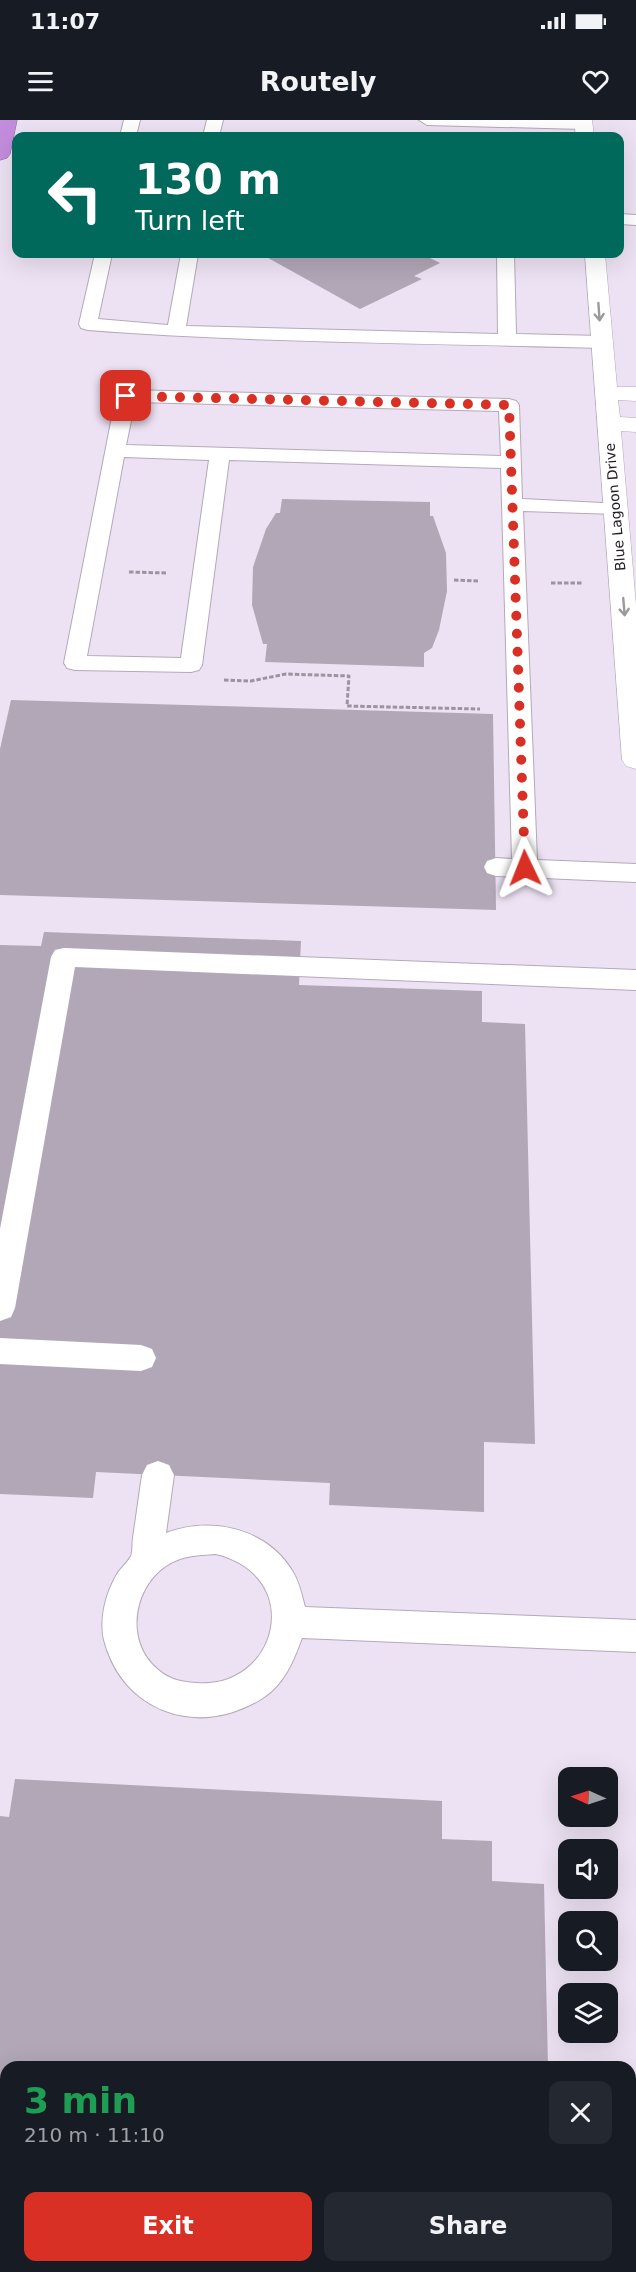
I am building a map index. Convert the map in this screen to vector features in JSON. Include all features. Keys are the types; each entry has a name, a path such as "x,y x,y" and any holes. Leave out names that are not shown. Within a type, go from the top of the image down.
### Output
{"highway":[{"path":"0,154 8,120"}],"street":[{"name":"Blue Lagoon Drive","path":"595,258 636,760"},
{"path":"606,393 636,394"},
{"path":"608,423 636,425"}],"lane":[{"path":"427,120 504,126 584,127"},
{"path":"102,258 88,324 176,331 602,342"},
{"path":"176,331 189,258"},
{"path":"506,258 507,340"},
{"path":"220,454 191,665 75,663 126,396 509,405 525,868"},
{"path":"115,451 511,462"},
{"path":"514,505 616,508"},
{"path":"496,867 636,873"},
{"path":"0,1308 64,957 636,980"},
{"path":"0,1352 141,1358"},
{"path":"146,1563 158,1475"},
{"path":"216,1539 240,1545 261,1557 278,1576 288,1598 290,1622 284,1648 270,1671 249,1689 222,1700 194,1702 166,1695 144,1681 128,1660 119,1635 120,1609 129,1584 146,1563 166,1549 191,1540 216,1539"},
{"path":"290,1622 636,1636"}],"path":[{"path":"191,665 213,680 250,681 286,674 349,676 347,706 520,710"}],"building":[{"path":"268,258 430,258 440,263 414,276 422,279 360,309"},
{"path":"282,499 430,502 430,516 433,516 446,553 447,591 439,630 432,648 424,653 424,667 265,662 267,644 263,644 252,605 253,567 266,529 276,513 280,513"},
{"path":"11,700 493,714 496,910 0,895 0,749"},
{"path":"44,932 301,941 299,985 482,991 482,1022 525,1024 535,1444 484,1442 484,1512 329,1505 330,1483 96,1472 93,1498 0,1494 0,945 41,946"},
{"path":"15,1779 442,1801 442,1839 492,1841 492,1881 544,1884 548,2061 0,2061 0,1816 9,1817"}],"route":[{"path":"126,396 509,405 525,868"}]}
